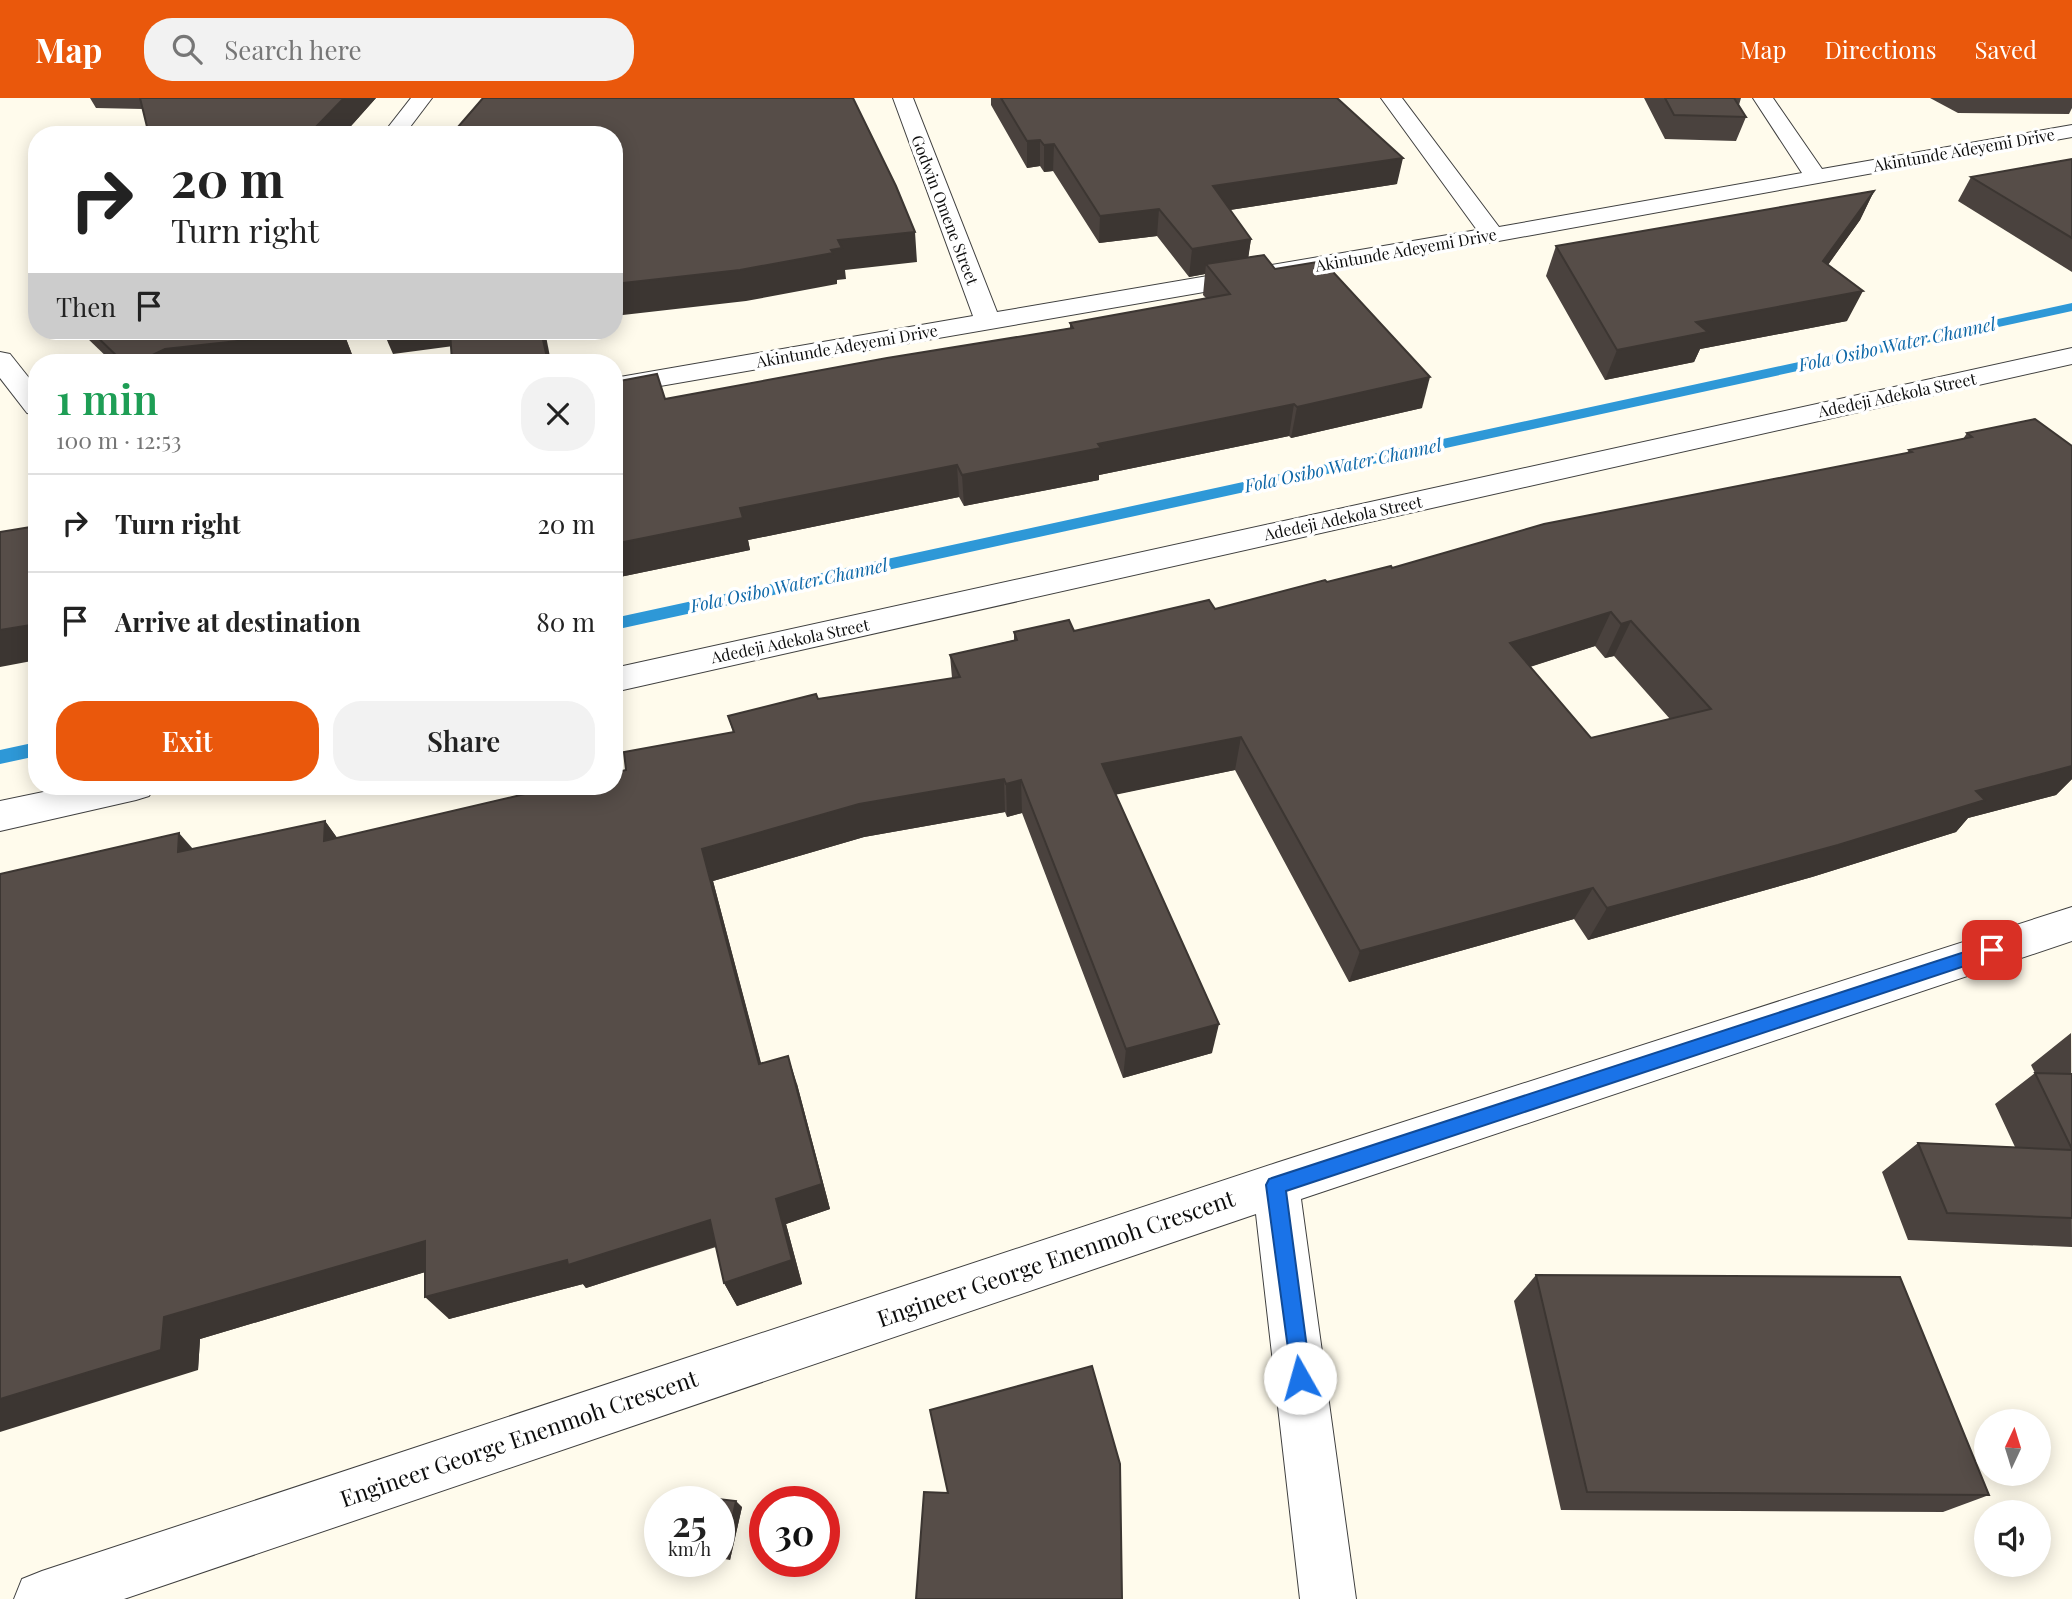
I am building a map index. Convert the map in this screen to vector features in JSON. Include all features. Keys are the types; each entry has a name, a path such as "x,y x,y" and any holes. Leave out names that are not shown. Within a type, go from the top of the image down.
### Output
{"street":[{"path":"400,126 422,98"},
{"name":"Godwin Omene Street","path":"903,98 988,322"},
{"path":"1391,98 1493,235"},
{"path":"1763,98 1816,177"},
{"name":"Akintunde Adeyemi Drive","path":"623,384 1493,235 2072,131"},
{"name":"Adedeji Adekola Street","path":"623,678 2072,356"},
{"path":"0,360 28,396"},
{"path":"0,816 95,795"},
{"name":"Engineer George Enenmoh Crescent","path":"42,1599 1276,1185 2072,924"},
{"path":"1276,1185 1328,1599"}],"building":[{"path":"140,98 344,98 317,126 147,126"},
{"path":"483,98 853,98 915,232 838,240 842,248 831,250 833,253 740,270 623,283 623,126 459,126"},
{"path":"1001,98 1337,98 1403,158 1213,186 1251,239 1192,249 1159,209 1100,216 1054,144 1044,145 1040,140 1027,141"},
{"path":"1665,98 1734,98 1746,117 1674,115"},
{"path":"2072,159 2072,238 1971,177"},
{"path":"1874,191 1823,261 1863,291 1696,322 1708,332 1617,350 1556,246"},
{"path":"1264,255 1275,269 1323,261 1430,377 1297,407 1294,404 1098,444 1101,448 962,475 957,465 740,508 743,518 623,542 623,380 657,374 665,399 887,358 1073,328 1070,323 1230,294 1206,264"},
{"path":"100,340 248,340 165,349 155,354 115,354"},
{"path":"451,340 543,340 546,354 451,354"},
{"path":"2035,419 2072,446 2072,766 1976,791 1985,800 1838,845 1607,908 1593,888 1360,951 1241,737 1102,764 1219,1024 1126,1049 1021,780 1006,784 1004,779 859,804 702,849 759,1064 788,1056 822,1184 776,1199 792,1260 724,1283 710,1220 568,1265 567,1260 425,1297 425,1241 164,1317 161,1350 0,1399 0,874 179,833 178,852 325,821 324,841 521,795 623,795 623,771 626,770 624,752 734,732 728,716 816,694 818,699 960,677 950,655 1017,640 1014,632 1069,620 1074,631 1209,600 1215,609 1325,580 1327,582 1391,566 1392,568 1544,524 1912,452 1909,450 1972,437 1967,433","holes":["1611,612 1621,624 1631,621 1711,709 1591,738 1510,643"]},
{"path":"28,527 28,625 0,630 0,532"},
{"path":"2035,1073 2072,1074 2072,1149"},
{"path":"1918,1143 2072,1150 2072,1218 1947,1213"},
{"path":"1536,1275 1900,1277 1974,1458 1974,1486 1985,1486 1989,1495 1587,1492"},
{"path":"1092,1366 1120,1464 1122,1599 916,1599 924,1492 948,1493 930,1410"}],"waterway":[{"name":"Fola Osibo Water Channel","path":"623,622 2072,307"},
{"name":"Fola Osibo Water Channel","path":"0,757 28,751"}],"route":[{"path":"1300,1378 1276,1185 1992,950"}]}
